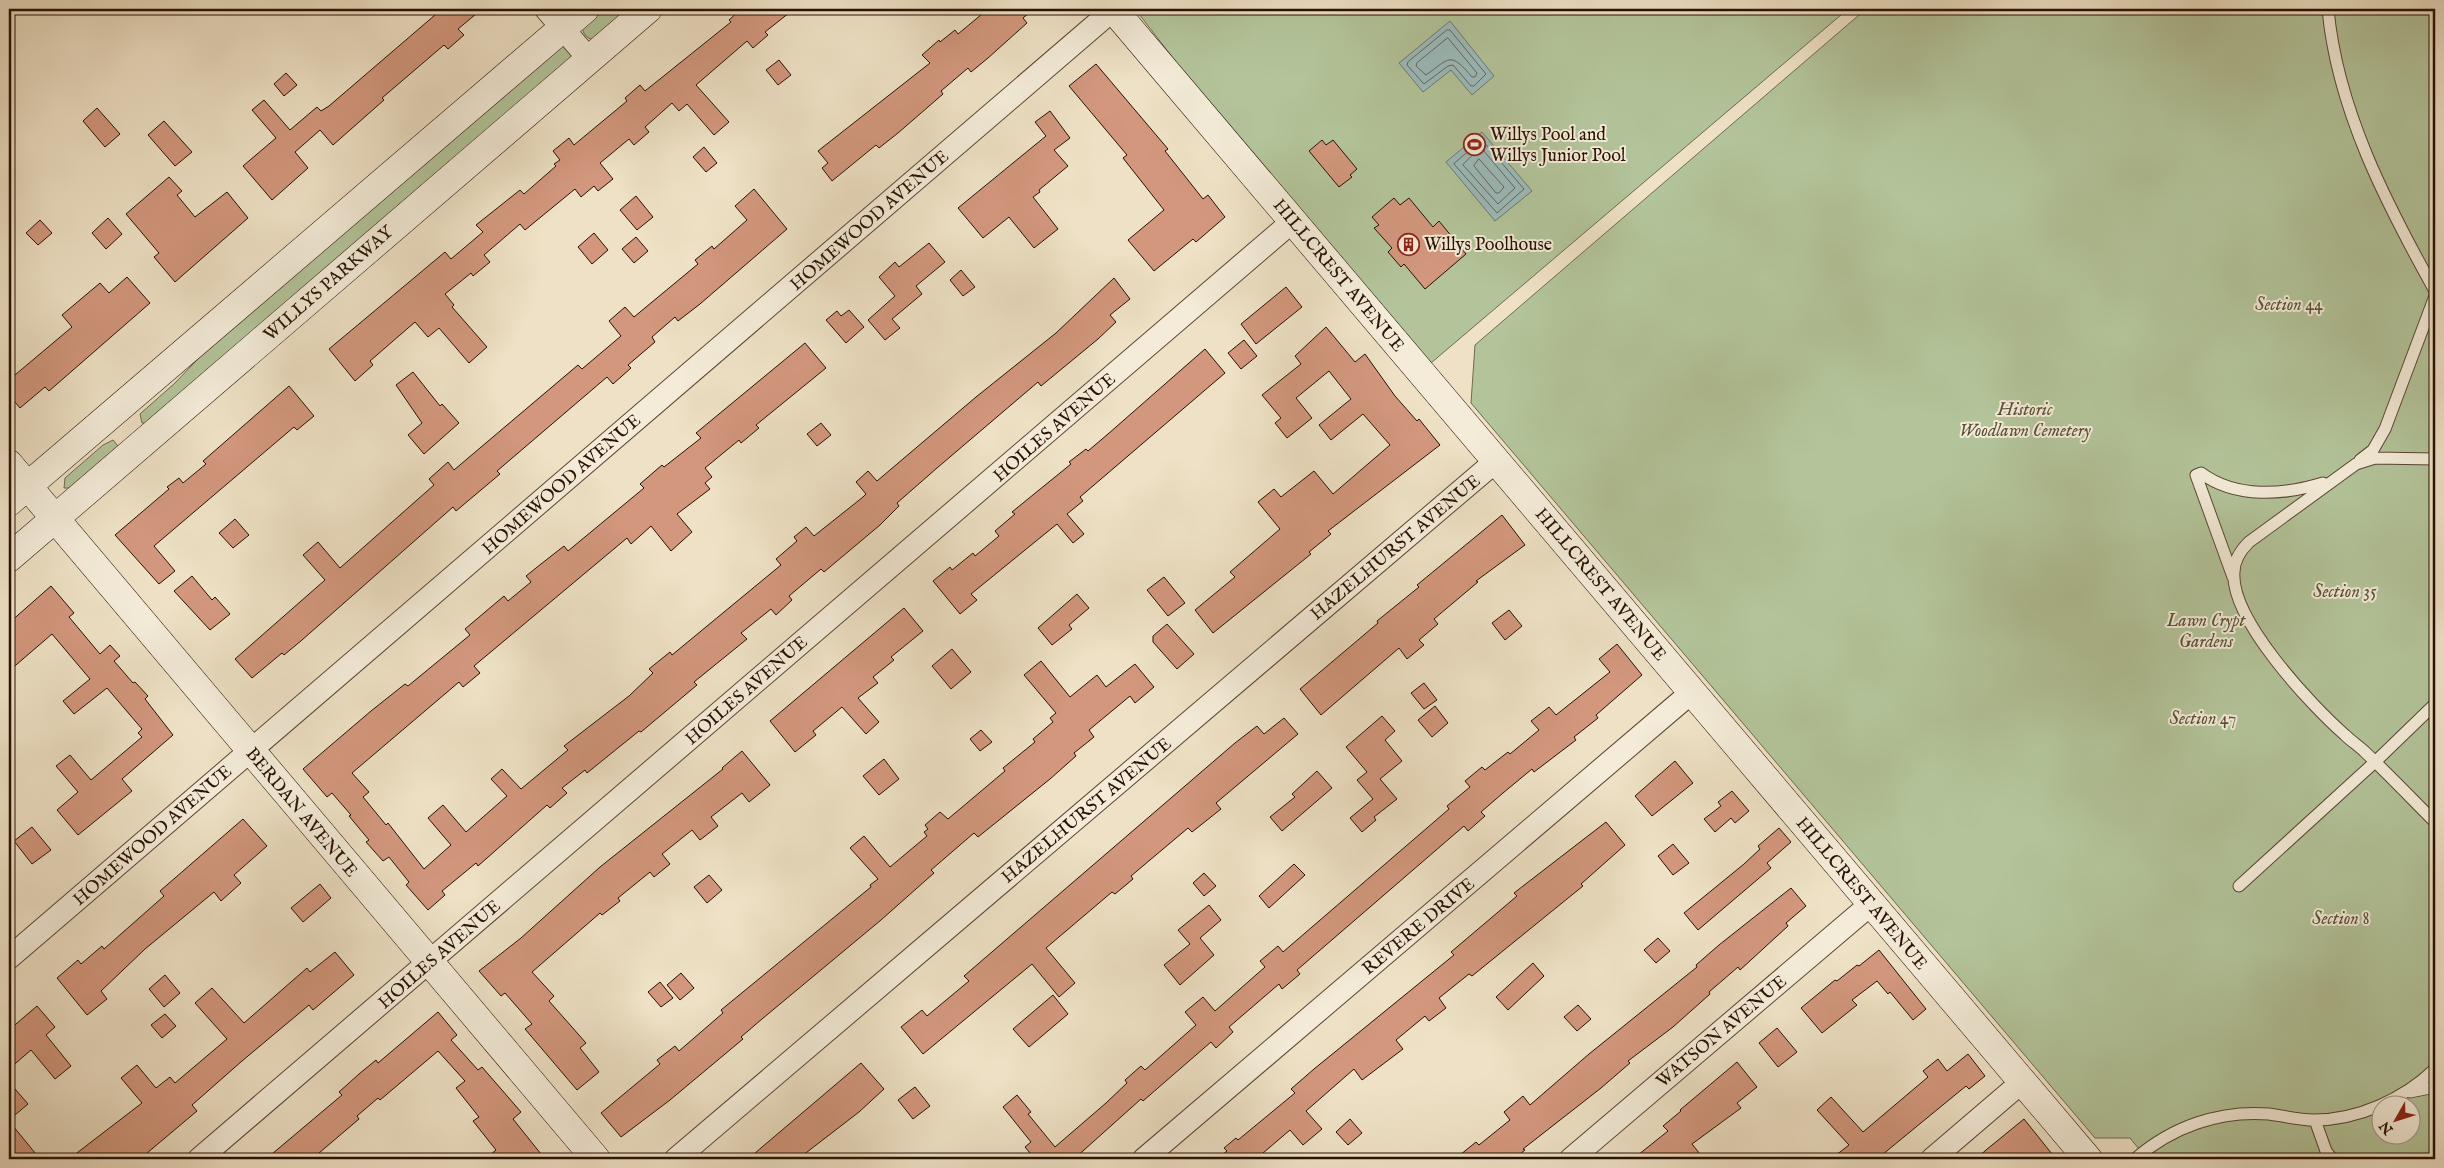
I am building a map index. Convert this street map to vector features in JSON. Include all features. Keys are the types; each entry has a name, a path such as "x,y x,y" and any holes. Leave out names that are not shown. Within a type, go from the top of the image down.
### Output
{"street":[{"path":"18,494 113,412 554,18 585,9"},
{"name":"WILLYS PARKWAY","path":"9,558 648,9"},
{"name":"HILLCREST AVENUE","path":"1114,9 2088,1159"},
{"name":"HOMEWOOD AVENUE","path":"9,958 1114,9"},
{"path":"554,18 589,59"},
{"name":"HOILES AVENUE","path":"199,1159 1294,221"},
{"path":"113,412 140,445"},
{"name":"HAZELHURST AVENUE","path":"676,1159 1496,461"},
{"name":"BERDAN AVENUE","path":"9,464 18,494 55,518 596,1159"},
{"name":"REVERE DRIVE","path":"1144,1159 1692,692"},
{"name":"WATSON AVENUE","path":"1571,1159 1871,904"},
{"path":"1932,1159 2022,1082"}],"lane":[{"path":"2328,9 2330,28 2341,76 2357,130 2415,256 2435,291"},
{"path":"2234,582 2236,562 2242,549 2373,450 2381,439 2435,296"},
{"path":"2349,468 2375,458 2435,459"},
{"path":"2338,475 2305,488 2267,493 2236,490 2211,480 2201,473 2196,475 2244,610 2272,655 2325,715 2376,762 2435,822"},
{"path":"2238,886 2376,762 2435,704"},
{"path":"2399,1096 2416,1085 2435,1069"},
{"path":"2401,1096 2435,1087"},
{"path":"2135,1159 2167,1136 2193,1124 2224,1115 2255,1113 2315,1120 2360,1113 2372,1108"},
{"path":"2315,1120 2326,1151 2332,1159"}],"green space":[{"path":"599,9 633,9 594,40 585,35 582,26"},
{"path":"1135,9 1848,9 1418,374"},
{"name":"Historic Woodlawn Cemetery","path":"1866,9 2435,9 2435,1159 2147,1159 2130,1138 2095,1138 1471,403 1475,345"},
{"path":"562,45 566,46 571,55 570,60 146,423 142,423 140,414 175,383 229,326"},
{"path":"113,440 118,446 72,488 64,488 65,478 103,445"}],"water":[{"path":"1450,21 1494,76 1472,95 1451,70 1423,92 1399,63"},
{"path":"1482,132 1532,191 1495,221 1446,162"}],"building":[{"path":"442,9 482,9 458,29 464,35 448,49 444,45 382,98 384,100 333,145 320,130 295,152 308,168 272,200 243,166 276,138 252,110 264,100 290,130 317,107 321,111 329,106"},
{"path":"741,9 794,9 765,32 768,35 753,48 747,41 696,85 729,122 714,135 687,104 679,111 672,103 645,127 649,132 634,145 629,139 600,163 613,179 598,191 594,186 581,197 575,189 525,230 520,224 484,255 490,262 473,276 471,273 445,294 454,305 452,307 487,347 469,363 439,328 428,337 415,322 370,361 373,365 355,381 329,349 445,252 451,259 483,232 476,225 520,190 524,194 556,166 554,164 560,160 553,151 569,138 574,145 627,101 625,98 640,85 645,91 731,22 729,20"},
{"path":"988,9 1034,9 1023,18 1027,23 988,58 971,72 968,68 941,91 943,94 898,133 879,148 876,145 832,181 822,168 828,163 818,151 930,63 922,55 939,40 940,42 955,30 958,34"},
{"path":"779,60 791,75 778,85 766,70"},
{"path":"1096,64 1168,149 1165,151 1203,199 1208,195 1225,217 1196,242 1193,239 1154,271 1128,240 1164,210 1123,158 1127,155 1069,86"},
{"path":"286,73 297,85 284,96 274,84"},
{"path":"97,108 120,134 105,147 83,121"},
{"path":"1050,111 1070,138 1054,150 1068,166 1033,197 1058,229 1034,248 1009,217 983,238 958,208 1046,136 1035,122"},
{"path":"164,121 192,152 175,166 148,135"},
{"path":"1322,140 1326,145 1333,140 1357,169 1350,175 1352,177 1339,187 1309,151"},
{"path":"704,147 717,163 706,172 693,157"},
{"path":"169,177 182,191 177,195 195,217 227,192 248,218 175,282 154,257 159,253 126,214"},
{"path":"754,189 787,229 700,304 678,321 675,317 652,337 655,342 628,365 631,368 613,384 607,377 497,471 500,474 456,511 453,507 302,640 284,655 282,653 252,678 235,659 325,580 303,555 318,542 340,568 434,485 429,479 448,462 454,470 578,365 582,369 621,336 609,321 625,307 634,317 698,264 695,260 712,246 714,249 747,220 735,206"},
{"path":"636,196 653,217 637,230 620,210"},
{"name":"Willys Poolhouse","path":"1394,198 1400,205 1409,198 1433,227 1439,221 1466,254 1425,289 1404,264 1401,267 1388,252 1392,248 1374,228 1379,225 1372,217"},
{"path":"108,218 122,234 106,249 92,233"},
{"path":"40,220 52,233 38,245 26,233"},
{"path":"594,233 608,250 592,264 578,247"},
{"path":"636,237 648,251 634,263 622,249"},
{"path":"929,243 945,262 916,286 922,294 892,319 900,328 885,340 868,320 895,296 879,277 895,262 899,267"},
{"path":"961,270 975,287 963,296 950,280"},
{"path":"127,277 150,303 49,391 45,387 20,408 9,395 9,380 72,327 62,315 100,283 109,293"},
{"path":"1114,278 1130,299 1110,315 1116,322 1098,339 1041,386 1038,382 937,468 897,503 899,506 880,525 824,572 821,569 789,596 792,600 776,615 771,609 741,633 747,639 694,682 697,685 641,732 639,731 587,773 585,770 562,788 567,793 550,808 547,805 478,866 476,863 442,891 445,895 428,910 406,885 409,882 389,857 383,861 366,842 369,840 332,793 327,797 303,769 371,711 405,684 408,686 470,635 465,629 504,596 508,601 531,582 526,576 564,546 568,551 644,488 640,484 662,465 664,467 701,438 696,433 805,343 826,368 756,425 759,428 741,443 739,440 705,468 712,477 705,483 710,489 677,514 692,532 671,551 651,526 631,544 627,538 474,666 480,673 463,687 459,682 352,773 369,792 363,797 386,825 388,823 424,869 451,845 428,818 443,805 466,832 507,796 491,779 502,769 521,789 568,750 564,746 629,696 653,673 649,669 670,652 672,655 781,565 776,559 797,541 794,537 806,527 814,536 863,497 866,494 856,482 868,471 877,481 976,397 1056,333"},
{"path":"1286,287 1302,307 1256,344 1241,324"},
{"path":"849,310 864,327 846,343 826,320 837,311 841,316"},
{"path":"1326,327 1355,362 1365,354 1395,396 1417,421 1419,419 1440,445 1328,531 1331,534 1309,552 1311,554 1213,633 1195,610 1235,577 1230,572 1280,529 1258,502 1274,489 1281,497 1314,471 1333,494 1390,445 1363,414 1331,440 1319,425 1351,399 1329,371 1296,398 1312,418 1287,438 1275,423 1281,418 1262,395 1301,364 1295,356"},
{"path":"1244,340 1257,356 1241,369 1228,353"},
{"path":"1205,349 1225,373 1080,497 1083,501 1067,514 1084,534 1073,543 1057,524 971,594 977,600 960,614 933,581 950,567 952,570 973,553 975,556 999,536 995,531 1015,514 1012,512 1071,464 1069,462 1086,449 1088,451"},
{"path":"413,372 440,406 442,404 459,423 424,454 408,435 422,423 396,385"},
{"path":"289,386 314,416 297,430 294,427 154,546 175,571 159,584 115,535 169,489 167,487 179,478 183,483 206,464 203,461"},
{"path":"821,423 831,435 817,446 807,434"},
{"path":"1502,515 1525,545 1476,581 1478,582 1434,619 1438,624 1419,640 1424,645 1407,659 1399,648 1321,715 1300,689 1378,623 1377,621 1419,587 1417,585"},
{"path":"235,519 249,535 233,548 219,533"},
{"path":"192,576 212,600 215,597 230,614 210,630 174,591"},
{"path":"1164,577 1185,603 1168,616 1147,590"},
{"path":"51,586 74,613 69,617 100,654 110,645 120,656 114,661 133,683 135,682 148,696 145,699 173,735 122,779 132,791 78,835 57,810 78,792 56,766 70,755 91,780 142,737 138,733 142,729 107,688 74,714 63,701 90,679 52,634 9,671 9,623"},
{"path":"1077,594 1089,608 1069,625 1072,629 1052,645 1038,628"},
{"path":"904,608 923,631 891,657 894,660 873,677 878,683 858,698 879,722 866,734 842,707 813,731 816,735 795,752 770,721"},
{"path":"1509,610 1522,626 1505,640 1492,623"},
{"path":"1167,624 1194,654 1177,669 1153,642 1153,636"},
{"path":"1617,644 1642,675 1596,715 1598,718 1574,737 1576,740 1534,772 1532,769 1503,793 1481,812 1485,816 1468,831 1464,826 1297,970 1300,974 1282,989 1279,984 1229,1027 1233,1032 1216,1048 1211,1042 1143,1101 1141,1099 1074,1159 1035,1159 1025,1147 1031,1142 1003,1107 1017,1095 1031,1112 1028,1114 1055,1147 1106,1103 1127,1083 1125,1080 1141,1066 1145,1070 1196,1025 1185,1012 1203,997 1215,1011 1265,967 1260,961 1278,946 1283,952 1449,809 1447,806 1470,787 1465,781 1482,767 1485,770 1508,752 1510,754 1539,730 1531,721 1549,707 1556,715 1610,672 1599,659"},
{"path":"952,649 971,672 951,689 932,666"},
{"path":"1041,661 1070,697 1097,675 1106,687 1135,664 1154,687 1135,703 1130,696 1089,730 1094,737 1074,753 1076,756 1050,779 978,837 974,833 931,870 934,873 741,1037 743,1039 670,1100 621,1137 601,1113 660,1064 657,1060 675,1046 679,1051 723,1013 721,1010 871,887 870,885 878,879 850,848 864,836 890,867 927,836 924,832 928,829 925,825 940,812 948,819 1005,771 1003,768 1035,742 1033,739 1053,722 1050,718 1056,713 1024,675"},
{"path":"1424,683 1437,700 1424,709 1411,693"},
{"path":"1435,706 1448,723 1432,737 1418,720"},
{"path":"1382,716 1395,731 1385,740 1402,761 1380,779 1397,799 1374,817 1376,820 1362,832 1350,818 1373,799 1357,780 1367,772 1346,747"},
{"path":"1284,718 1298,734 1216,803 1221,809 1192,832 1188,828 1131,876 1133,879 1115,894 1112,892 1046,948 1075,983 1059,997 1032,964 923,1054 901,1027 922,1010 927,1016 969,981 964,976 1235,743 1257,726 1264,734"},
{"path":"981,730 992,742 980,751 970,739"},
{"path":"742,751 770,785 749,802 742,793 711,817 718,826 700,840 692,830 662,854 670,864 654,877 650,872 618,898 620,901 602,915 600,913 532,972 554,996 549,1001 586,1043 580,1048 599,1072 577,1090 525,1029 532,1024 505,993 501,996 479,971 521,938 600,867 723,769"},
{"path":"884,759 899,779 879,795 863,776"},
{"path":"1675,761 1693,783 1652,816 1635,796"},
{"path":"1317,771 1332,788 1282,831 1270,817 1295,797 1292,794"},
{"path":"1732,791 1749,811 1735,823 1731,818 1715,832 1704,819 1721,806 1718,802"},
{"path":"243,819 267,846 234,875 241,883 221,901 214,892 145,949 101,991 107,999 87,1015 57,978 78,960 81,964 102,946 104,949 164,896 160,891"},
{"path":"1606,822 1625,845 1581,884 1583,886 1472,976 1469,974 1439,998 1446,1008 1429,1021 1425,1016 1396,1040 1403,1049 1362,1080 1354,1069 1306,1111 1322,1129 1303,1145 1290,1130 1256,1159 1217,1159 1227,1151 1224,1148 1236,1138 1238,1140 1295,1093 1291,1089 1314,1069 1454,955 1451,952 1517,896 1514,893"},
{"path":"32,827 51,850 32,864 14,841"},
{"path":"1779,828 1791,842 1767,863 1771,868 1698,930 1684,913 1744,864 1760,849 1758,846"},
{"path":"1673,844 1689,863 1673,875 1658,856"},
{"path":"1294,864 1305,875 1269,908 1259,896"},
{"path":"1204,873 1216,886 1204,896 1193,883"},
{"path":"709,875 722,890 707,903 694,887"},
{"path":"320,884 331,898 303,922 291,908"},
{"path":"1791,888 1806,906 1786,923 1788,926 1740,970 1738,967 1709,992 1710,994 1673,1027 1628,1061 1630,1063 1601,1088 1523,1149 1525,1150 1514,1159 1455,1159 1476,1142 1479,1145 1510,1120 1504,1112 1523,1096 1530,1105 1589,1054 1697,967 1696,965 1719,945"},
{"path":"1209,905 1221,920 1200,938 1214,955 1180,985 1164,965 1190,944 1178,930"},
{"path":"1658,938 1670,951 1656,963 1644,950"},
{"path":"1879,950 1926,1009 1913,1020 1890,992 1888,994 1877,981 1852,1000 1857,1005 1822,1033 1801,1008 1835,980 1837,981 1857,965 1859,966"},
{"path":"335,952 354,975 313,1010 309,1005 242,1061 192,1105 197,1111 140,1159 69,1159 142,1103 121,1078 137,1065 156,1088 170,1077 175,1083 227,1039 195,1003 212,988 244,1023 307,968 310,972"},
{"path":"1533,963 1544,976 1508,1010 1496,997"},
{"path":"681,973 694,988 680,1000 667,985"},
{"path":"165,975 180,993 164,1007 149,989"},
{"path":"660,982 673,998 661,1007 648,992"},
{"path":"1053,995 1068,1014 1029,1047 1013,1029"},
{"path":"1578,1005 1591,1019 1577,1031 1564,1017"},
{"path":"37,1006 55,1027 46,1035 71,1066 55,1079 31,1050 9,1069 9,1030"},
{"path":"438,1012 457,1035 451,1040 478,1070 482,1067 521,1112 513,1119 545,1159 485,1159 496,1150 473,1121 479,1117 456,1088 465,1081 438,1051 380,1100 378,1098 357,1116 359,1119 312,1159 266,1159 342,1095 339,1092 359,1074 376,1060 378,1063"},
{"path":"165,1014 176,1026 162,1038 151,1025"},
{"path":"1777,1028 1797,1052 1778,1067 1759,1043"},
{"path":"1968,1054 1985,1076 1969,1089 1966,1086 1877,1159 1831,1159 1849,1145 1817,1110 1831,1097 1863,1132 1928,1077 1923,1071 1938,1059 1947,1071"},
{"path":"1737,1062 1757,1087 1737,1103 1741,1108 1692,1144 1704,1159 1633,1159 1668,1131 1663,1126 1680,1110"},
{"path":"861,1063 884,1089 859,1112 798,1159 748,1159"},
{"path":"9,1082 28,1104 9,1120"},
{"path":"915,1087 930,1106 913,1119 898,1100"},
{"path":"1350,1119 1362,1133 1348,1145 1336,1132"},
{"path":"2024,1119 2056,1159 1976,1159 1986,1150"},
{"path":"9,1121 40,1159 9,1159"}],"place":[{"name":"Willys Pool and Willys Junior Pool","path":"1474,144"},
{"name":"Willys Poolhouse","path":"1408,244"}],"park label":[{"name":"Section 44","path":"2289,304"},
{"name":"Section 35","path":"2345,591"},
{"name":"Lawn Crypt Gardens","path":"2206,630"},
{"name":"Section 47","path":"2203,718"},
{"name":"Section 8","path":"2341,918"}]}
